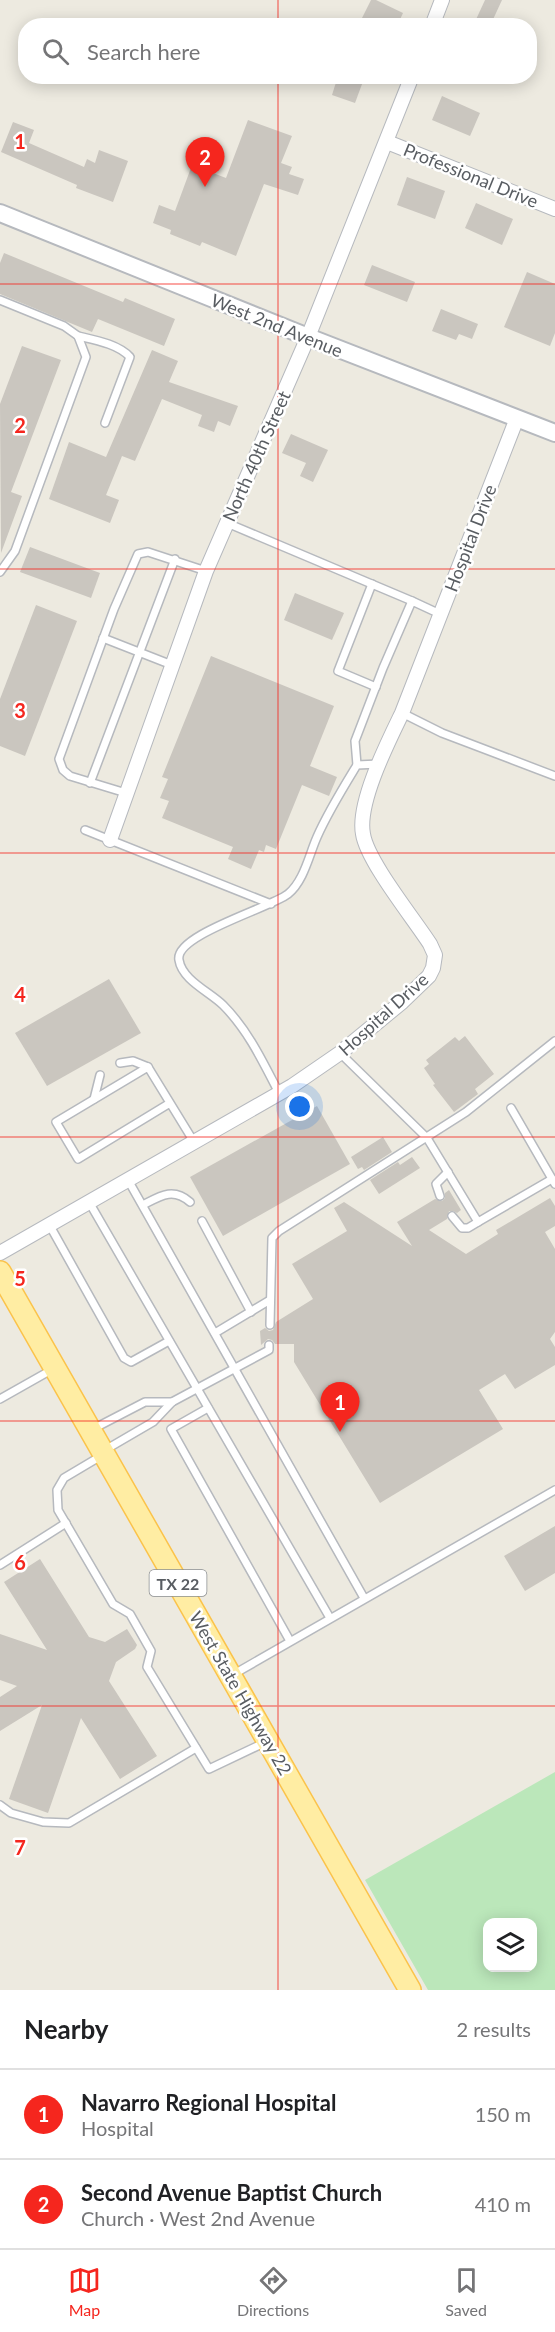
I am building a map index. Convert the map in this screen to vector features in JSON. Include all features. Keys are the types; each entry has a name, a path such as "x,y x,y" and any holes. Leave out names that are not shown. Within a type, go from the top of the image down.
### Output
{"main road":[{"name":"West State Highway 22","path":"0,1272 410,1990"}],"street":[{"path":"435,18 442,0"},
{"name":"North 40th Street","path":"110,840 206,571 308,337 409,84"},
{"name":"Professional Drive","path":"387,142 554,205"},
{"name":"West 2nd Avenue","path":"0,215 555,433"},
{"name":"Hospital Drive","path":"0,1253 279,1093 340,1053 402,1002 429,976 435,955 374,860 362,834 362,818 379,764 402,713 517,418"}],"lane":[{"path":"0,300 64,326 78,336 100,341 130,357 105,423"},
{"path":"0,572 15,551 86,357 78,336"},
{"path":"226,522 440,614"},
{"path":"126,793 70,776 63,770 59,759 103,638 138,554 148,552 206,571"},
{"path":"90,783 175,559"},
{"path":"372,584 338,671 376,687"},
{"path":"279,1093 241,1023 221,1002 185,974 178,960 180,951 194,938 271,904 290,893 303,873 317,837 357,765 356,741 412,601"},
{"path":"103,638 172,665"},
{"path":"402,713 441,733 555,776"},
{"path":"357,765 379,764"},
{"path":"85,830 271,904"},
{"path":"270,1325 272,1238 279,1230 466,1112 555,1041"},
{"path":"340,1053 428,1138 478,1222"},
{"path":"120,1063 133,1062 148,1067 194,1142"},
{"path":"148,1067 56,1122 78,1159 170,1103"},
{"path":"94,1100 100,1075"},
{"path":"452,1216 462,1228 468,1228 554,1182 511,1108"},
{"path":"440,1196 436,1184 448,1172"},
{"path":"128,1180 364,1598"},
{"path":"142,1205 169,1194 182,1194 190,1202"},
{"path":"89,1202 330,1618"},
{"path":"202,1221 251,1312"},
{"path":"50,1226 124,1358 131,1362 169,1341"},
{"path":"214,1333 270,1300"},
{"path":"268,1740 209,1769 147,1667 151,1651 130,1614 113,1604 58,1510 56,1501 60,1484 64,1478 153,1422 172,1402 235,1370 269,1350 269,1345"},
{"path":"0,1399 55,1368"},
{"path":"90,1430 145,1402 172,1402"},
{"path":"208,1408 171,1430 290,1641"},
{"path":"231,1675 555,1490"},
{"path":"0,1565 66,1523"},
{"path":"0,1805 11,1813 43,1822 69,1823 196,1748"}],"green space":[{"path":"555,1772 555,1990 428,1990 365,1880"}],"building":[{"path":"371,0 376,0 403,13 401,18 362,18"},
{"path":"485,0 502,0 494,18 477,18"},
{"path":"335,84 362,84 355,103 332,95"},
{"path":"442,96 480,113 470,136 432,120"},
{"path":"248,120 292,136 281,163 292,167 289,174 304,179 298,195 264,184 236,256 202,242 200,246 170,234 171,230 153,223 159,205 175,211 192,165 226,178"},
{"path":"13,122 34,130 29,143 84,167 87,159 95,163 99,150 128,161 113,202 76,188 77,185 1,152"},
{"path":"407,177 445,191 435,219 397,205"},
{"path":"476,203 513,219 502,245 465,228"},
{"path":"4,253 123,302 125,298 175,319 164,346 98,319 92,332 0,294 0,263"},
{"path":"372,265 415,282 407,302 364,285"},
{"path":"527,272 555,284 555,333 550,346 504,327"},
{"path":"441,309 478,324 472,339 459,334 456,340 432,331"},
{"path":"22,346 61,360 11,492 22,496 1,553 0,404"},
{"path":"152,350 178,361 169,382 238,406 230,426 218,421 214,432 198,426 202,415 162,399 135,461 122,456 106,495 119,500 110,523 49,499 69,442 106,457"},
{"path":"291,434 328,450 313,482 300,476 306,463 282,453"},
{"path":"30,547 100,573 91,598 20,572"},
{"path":"295,593 344,613 332,640 284,620"},
{"path":"36,605 77,621 25,756 0,746 0,699"},
{"path":"211,656 334,706 310,766 337,777 329,796 302,785 276,849 266,845 264,852 259,850 251,869 228,859 233,847 162,818 169,801 160,798 168,779 162,777"},
{"path":"109,979 141,1033 47,1086 15,1033"},
{"path":"465,1036 494,1074 475,1089 478,1094 454,1112 433,1085 435,1084 424,1068 429,1064 426,1060 455,1037 459,1041"},
{"path":"317,1106 350,1164 223,1236 190,1177"},
{"path":"383,1137 392,1152 364,1170 362,1167 358,1169 351,1157"},
{"path":"412,1157 420,1168 379,1194 370,1180 398,1162 400,1165"},
{"path":"449,1190 461,1210 457,1213 449,1211 447,1219 429,1230 466,1254 498,1234 496,1230 550,1198 555,1206 555,1226 545,1232 555,1249 555,1332 550,1339 555,1347 555,1365 515,1389 505,1374 479,1390 503,1429 380,1503 294,1362 294,1344 275,1344 268,1339 261,1345 260,1331 265,1328 269,1331 273,1330 276,1322 313,1299 292,1264 347,1231 334,1208 344,1202 412,1246 397,1222 435,1199 442,1201"},
{"path":"555,1526 555,1573 525,1591 504,1556"},
{"path":"40,1559 89,1637 105,1642 127,1629 137,1645 135,1649 116,1662 109,1681 157,1756 120,1779 81,1718 48,1813 9,1799 42,1705 0,1731 0,1697 17,1686 0,1680 0,1634 47,1650 4,1582"}],"place":[{"name":"Second Avenue Baptist Church","path":"205,187"},
{"name":"Navarro Regional Hospital","path":"340,1432"}]}
